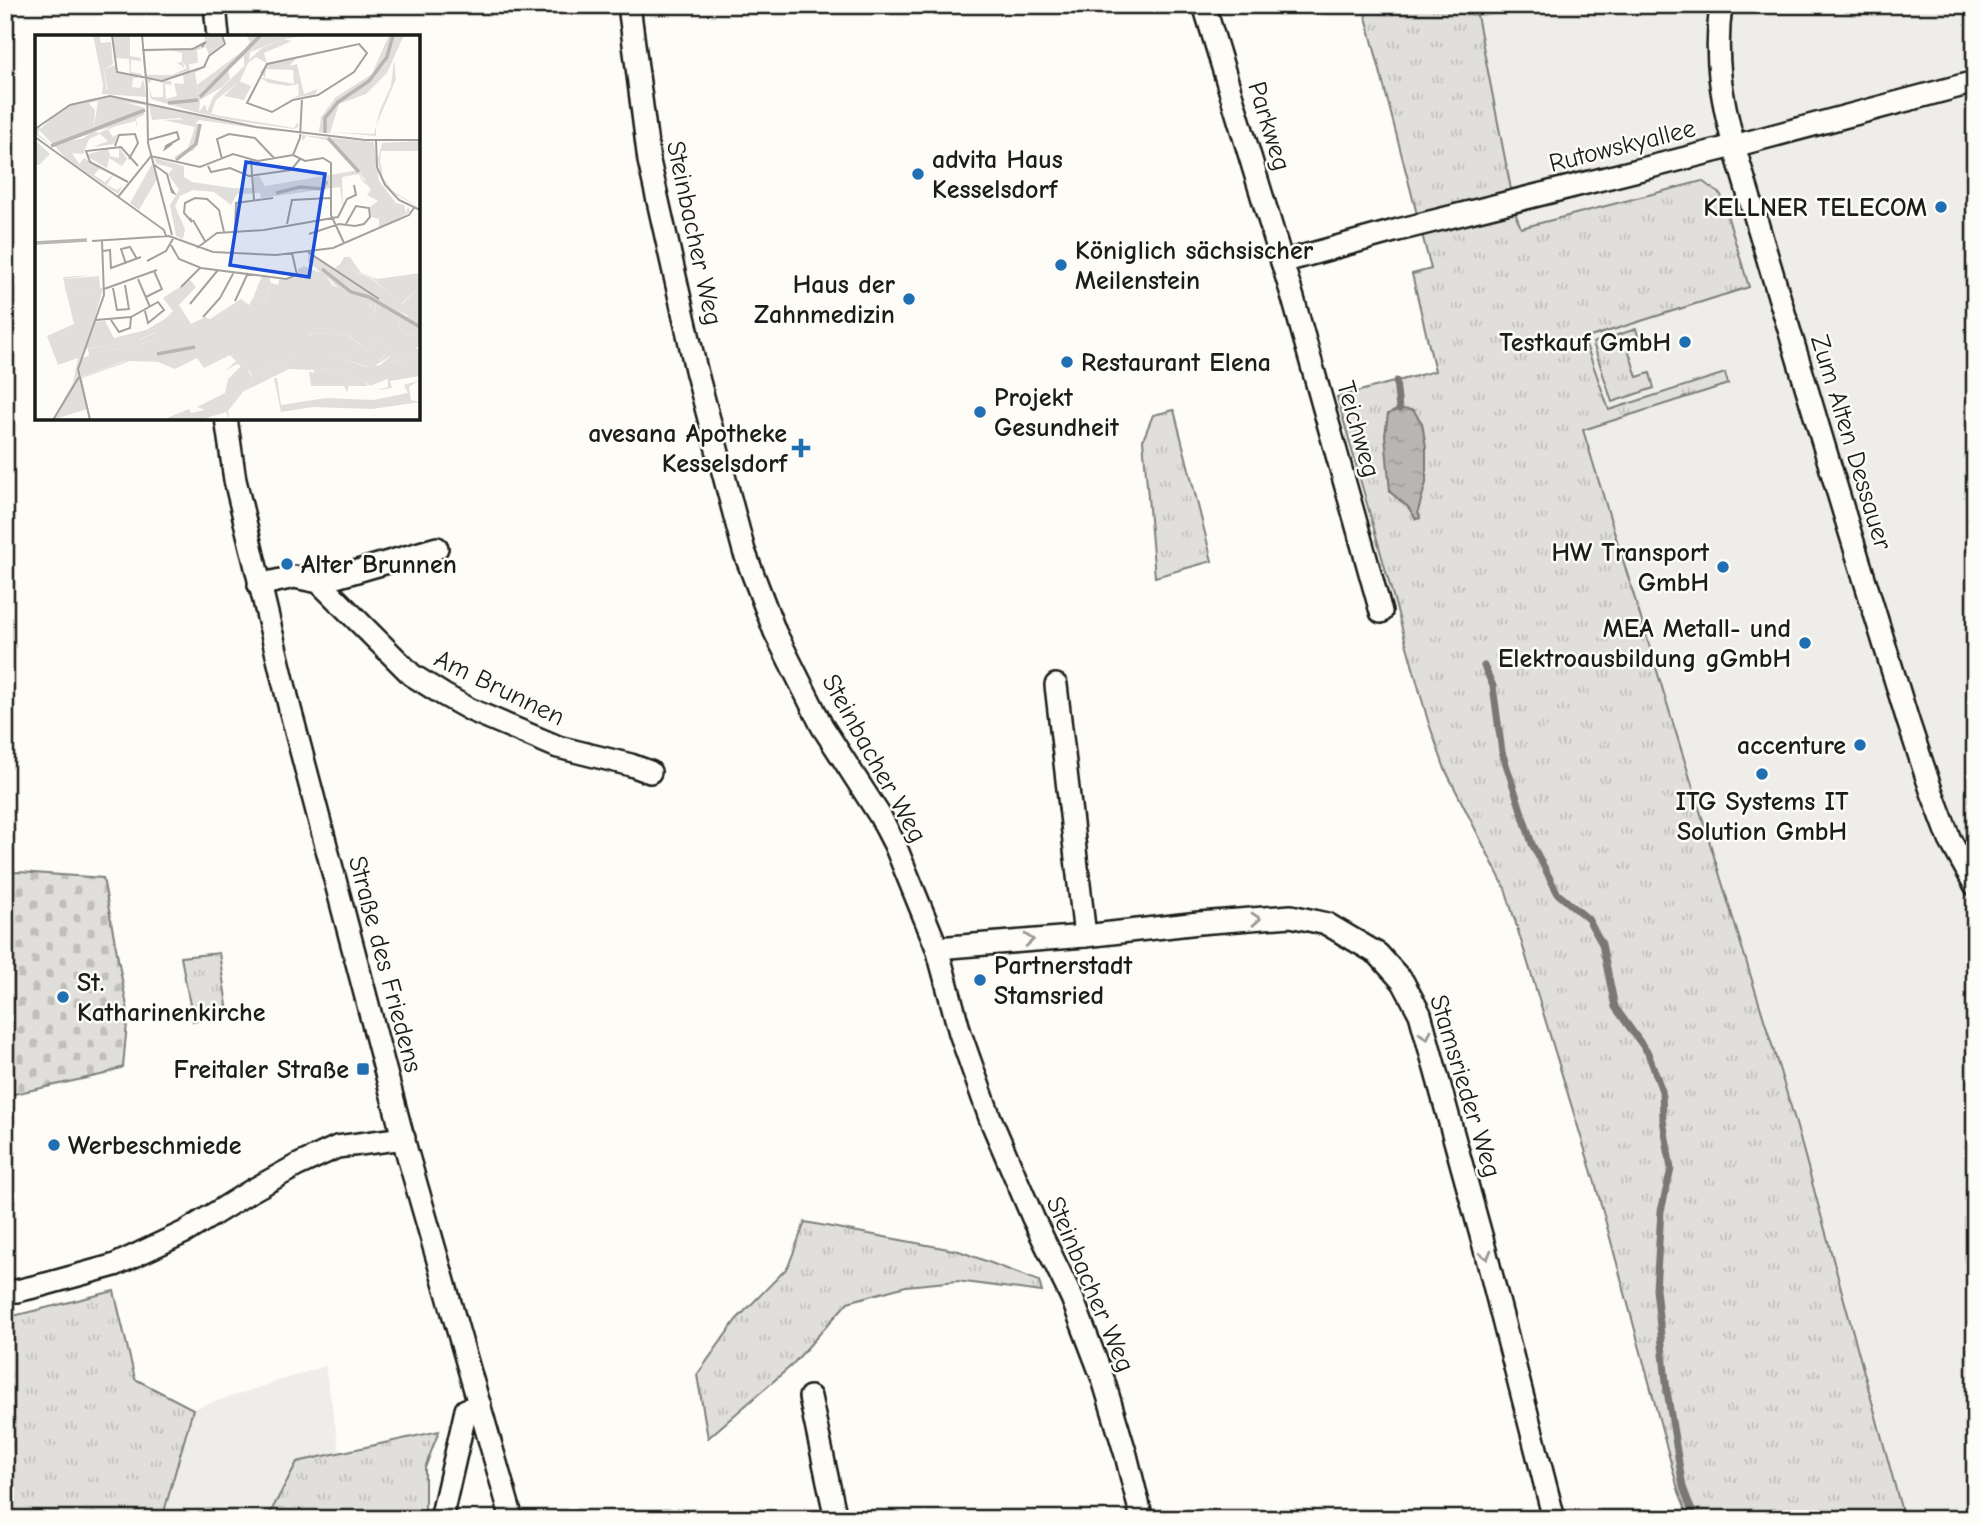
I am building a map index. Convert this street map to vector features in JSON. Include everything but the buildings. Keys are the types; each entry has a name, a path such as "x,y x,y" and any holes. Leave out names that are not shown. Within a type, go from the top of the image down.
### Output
{"street":[{"path":"215,5 218,35"},
{"name":"Steinbacher Weg","path":"629,5 649,161 696,370 744,551 775,632 822,726 880,816 937,948 960,1032 990,1118 1033,1218 1072,1298 1103,1379 1142,1519"},
{"name":"Parkweg","path":"1204,5 1282,262"},
{"name":"Zum Alten Dessauer","path":"1721,5 1718,69 1734,146 1908,721 1950,840 1975,885"},
{"name":"Rutowskyallee","path":"1282,262 1975,82"},
{"name":"Teichweg","path":"1282,262 1381,612"},
{"name":"Straße des Friedens","path":"226,420 235,480 309,783 404,1138 512,1519"},
{"path":"259,585 294,577 320,582 437,548"},
{"name":"Am Brunnen","path":"320,582 412,676 444,695 471,710 558,747 650,772"},
{"path":"1056,685 1085,936"},
{"name":"Stamsrieder Weg","path":"937,948 1291,916 1326,924 1378,954 1403,982 1420,1014 1484,1245 1554,1519"},
{"path":"5,1291 17,1291 115,1265 185,1232 251,1191 337,1147 404,1138"},
{"path":"810,1397 836,1519"},
{"path":"441,1519 466,1410 480,1405"}],"shaded area":[{"path":"1475,5 1975,5 1975,1519 1904,1519 1795,1120 1516,215"},
{"path":"325,1366 340,1453 297,1462 267,1519 162,1519 193,1409"}],"green space":[{"path":"1363,5 1475,5 1516,215 1521,228 1702,181 1721,195 1749,287 1584,339 1609,410 1725,373 1728,384 1583,430 1795,1120 1904,1519 1689,1519 1678,1489 1596,1186 1505,888 1445,769 1428,721 1337,397 1435,371 1412,274 1431,269"},
{"path":"1636,329 1641,345 1628,349 1637,377 1650,373 1654,388 1612,402 1593,343"},
{"path":"1174,410 1212,561 1155,577 1143,440 1153,415"},
{"path":"5,873 103,878 128,1012 123,1067 105,1074 5,1096"},
{"path":"219,953 228,1012 193,1021 181,957"},
{"path":"805,1222 959,1251 1039,1281 1042,1292 957,1281 906,1286 848,1302 791,1366 708,1438 697,1375 736,1320 788,1267"},
{"path":"114,1291 135,1379 193,1409 162,1519 5,1519 5,1318"},
{"path":"439,1431 425,1468 425,1511 422,1519 267,1519 297,1462"}],"water":[{"path":"1399,409 1413,410 1422,423 1426,447 1426,483 1418,511 1420,518 1416,519 1408,507 1390,492 1385,435 1388,414"}],"waterway":[{"path":"1396,381 1399,409"},
{"path":"1484,666 1493,686 1502,752 1532,844 1558,894 1588,919 1602,944 1615,1007 1648,1053 1662,1091 1663,1120 1671,1169 1661,1211 1656,1289 1667,1391 1683,1487 1695,1519"}],"place":[{"name":"advita Haus Kesselsdorf","path":"918,174"},
{"name":"KELLNER TELECOM","path":"1941,207"},
{"name":"Königlich sächsischer Meilenstein","path":"1061,265"},
{"name":"Haus der Zahnmedizin","path":"909,299"},
{"name":"Testkauf GmbH","path":"1685,342"},
{"name":"Restaurant Elena","path":"1067,362"},
{"name":"Projekt Gesundheit","path":"980,412"},
{"name":"avesana Apotheke Kesselsdorf","path":"801,448"},
{"name":"Alter Brunnen","path":"287,564"},
{"name":"HW Transport GmbH","path":"1723,567"},
{"name":"MEA Metall- und Elektroausbildung gGmbH","path":"1805,643"},
{"name":"accenture","path":"1860,745"},
{"name":"ITG Systems IT Solution GmbH","path":"1762,774"},
{"name":"Partnerstadt Stamsried","path":"980,980"},
{"name":"St. Katharinenkirche","path":"63,997"},
{"name":"Freitaler Straße","path":"363,1069"},
{"name":"Werbeschmiede","path":"54,1145"}]}
